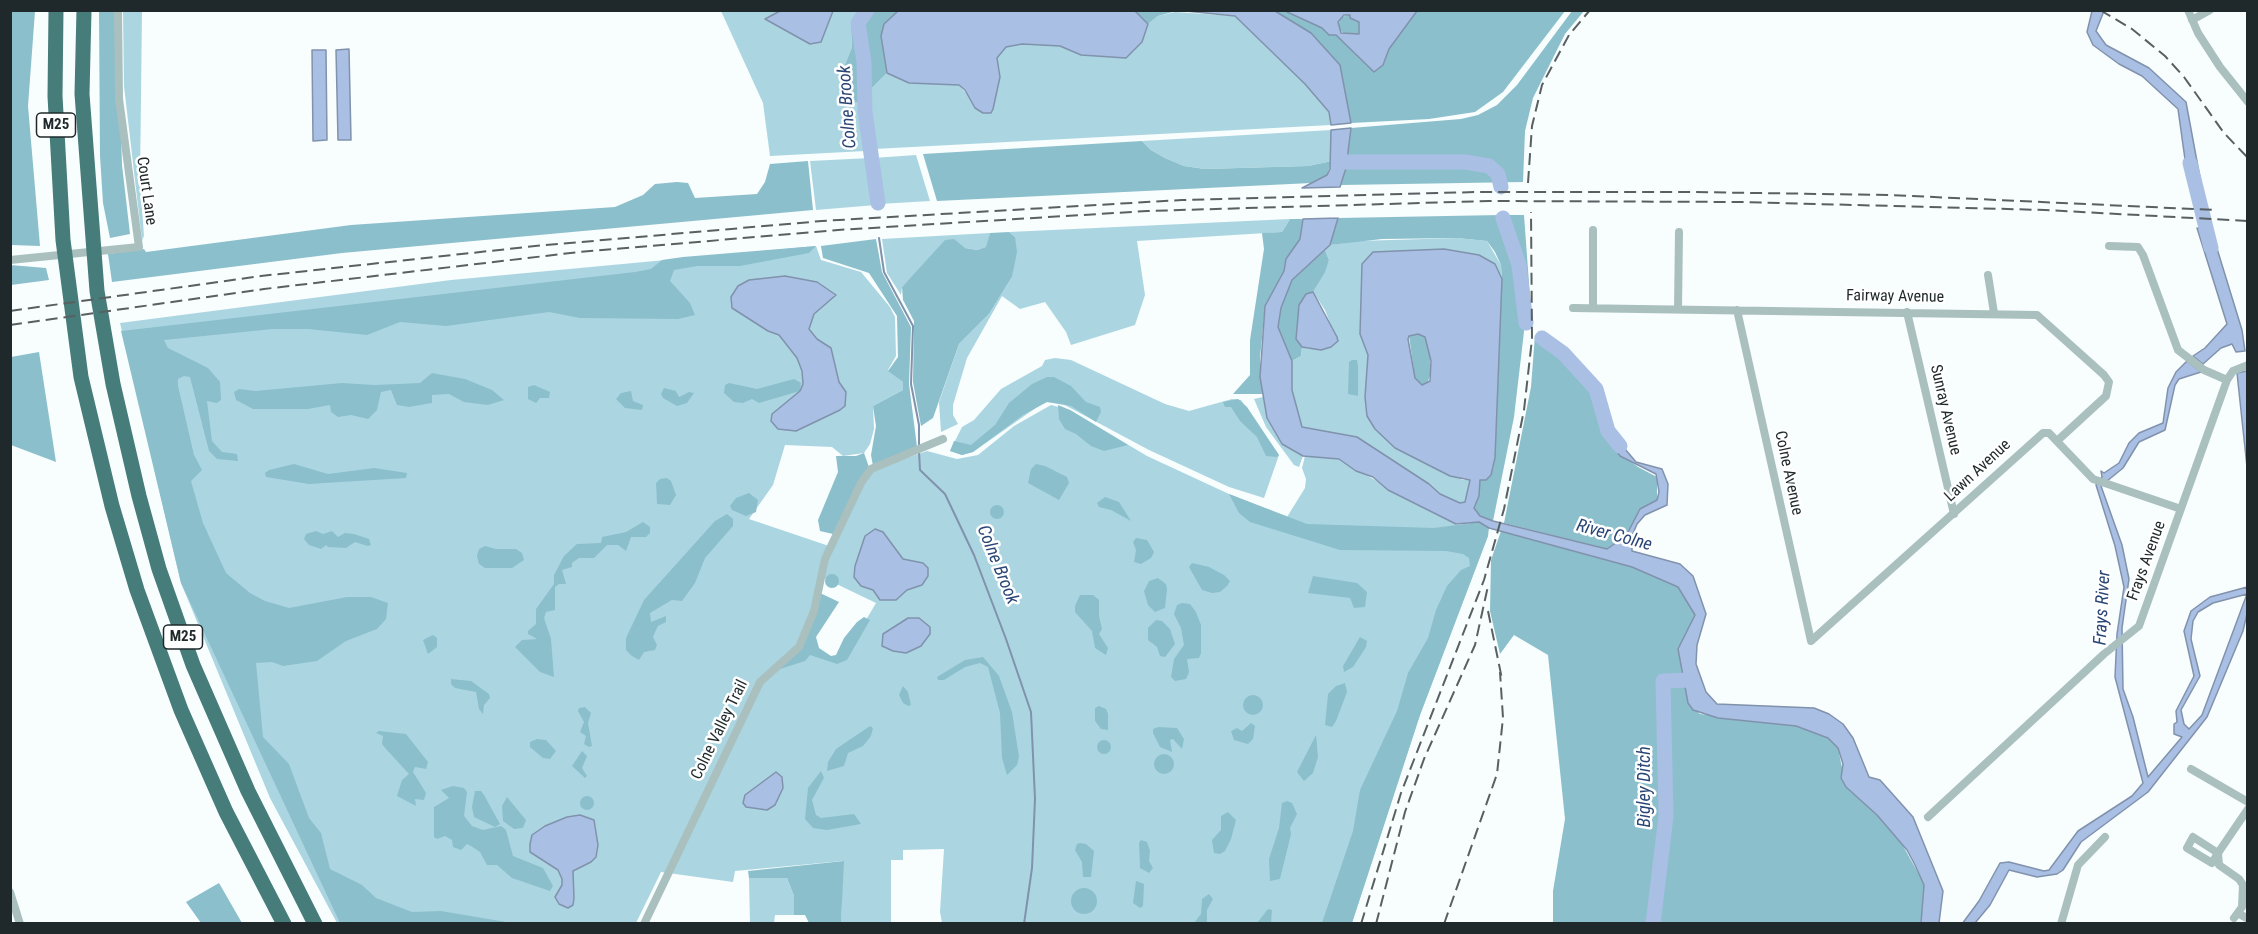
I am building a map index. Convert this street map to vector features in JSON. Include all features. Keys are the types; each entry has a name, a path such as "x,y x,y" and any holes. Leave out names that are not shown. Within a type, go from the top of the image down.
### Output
{"highway":[{"name":"M25","path":"56,10 55,96 63,240 81,377 112,506 158,652 222,802 284,924"},
{"name":"M25","path":"84,10 82,94 92,238 104,331 138,496 166,590 193,665 248,791 315,924"}],"street":[{"name":"Court Lane","path":"10,260 139,247 119,99 118,10"},
{"path":"2188,10 2220,67 2247,100"},
{"path":"2192,20 2210,10"},
{"path":"1593,230 1593,308"},
{"path":"1678,308 1679,232"},
{"path":"2109,246 2138,247 2178,350 2204,370 2229,377 2247,365"},
{"path":"1988,275 1994,313"},
{"name":"Fairway Avenue","path":"1573,308 1994,313 2040,317 2108,380 2109,388 2106,396 2056,441"},
{"name":"Colne Avenue","path":"1737,310 1809,638 1812,642"},
{"name":"Sunray Avenue","path":"1907,312 1954,514"},
{"name":"Frays Avenue","path":"1928,817 2104,654 2139,626 2229,377"},
{"name":"Lawn Avenue","path":"1812,642 2040,434 2049,433 2056,441"},
{"name":"Colne Valley Trail","path":"644,924 760,682 799,647 814,611 825,559 861,483 871,469 943,440"},
{"path":"2056,441 2086,474 2095,480 2181,509"},
{"path":"2191,770 2247,801"},
{"path":"2247,809 2218,853 2219,864 2245,883 2241,907 2236,915 2247,919"},
{"path":"2061,924 2078,865 2105,837"},
{"path":"11,892 20,924"}],"shaded area":[{"path":"11,10 35,11 28,106 40,246 11,245"},
{"path":"1176,10 1275,11 1311,33 1340,65 1351,123 1331,125 1329,112 1305,84 1235,16"},
{"path":"99,11 117,11 122,165 130,234 110,238 103,203 100,156"},
{"path":"123,11 142,11 140,180 144,236 142,240 124,86"},
{"path":"721,11 780,11 766,19 810,44 829,11 859,11 851,28 852,47 842,72 839,89 853,103 861,102 865,151 770,156 763,103"},
{"path":"780,11 833,11 821,42 810,44 765,19"},
{"path":"859,11 866,11 858,22 863,63 861,102 853,103 843,100 839,89 842,72 852,47 851,28"},
{"path":"869,11 898,11 884,24 881,36 887,73 868,92 867,62 860,24"},
{"path":"898,11 1135,11 1148,24 1142,42 1126,58 1081,55 1060,46 1022,44 1006,47 997,58 1000,77 993,109 991,113 983,113 975,108 965,90 959,85 909,83 887,73 881,36 884,24"},
{"path":"1134,11 1176,11 1158,16 1148,24"},
{"path":"1275,11 1285,11 1322,28 1329,35 1336,35 1374,72 1383,65 1389,49 1417,11 1565,11 1503,92 1475,112 1429,119 1351,123 1340,65 1311,33"},
{"path":"1285,11 1417,11 1389,49 1383,65 1374,72 1336,35 1329,35 1322,28","holes":["1344,15 1350,15 1350,18 1359,22 1359,34 1341,33 1338,22"]},
{"path":"1572,11 1584,11 1565,34 1533,98 1525,131 1523,182 1341,185 1346,168 1351,128 1461,119 1478,115 1497,105 1517,85"},
{"path":"2092,11 2104,11 2096,31 2106,45 2149,68 2186,102 2201,183 2188,181 2178,109 2142,76 2119,64 2093,45 2087,32"},
{"path":"1175,12 1235,16 1305,84 1329,112 1331,125 874,149 868,112 868,92 887,73 909,83 959,85 967,94 1000,78 997,58 1006,47 1022,44 1060,46 1081,55 1103,55 1142,42 1148,24 1158,16"},
{"path":"1350,14 1359,22 1359,34 1344,34 1338,28 1340,18"},
{"path":"349,49 351,140 338,140 336,50"},
{"path":"312,50 326,50 327,140 313,141"},
{"path":"1351,128 1346,168 1340,187 1302,188 1327,175 1330,169 1331,130"},
{"path":"1331,130 1332,161 1308,166 1205,169 1184,166 1151,150 1142,141"},
{"path":"1142,141 1151,150 1165,158 1184,166 1205,169 1308,166 1332,161 1327,175 1311,183 937,201 923,154"},
{"path":"916,155 930,201 879,204 873,158"},
{"path":"870,158 876,205 816,210 810,161"},
{"path":"808,161 813,210 342,253 112,282 108,254 144,249 146,252 351,225 615,207 643,195 655,184 688,183 695,198 757,194 765,182 770,164"},
{"path":"1501,215 1518,265 1525,323 1514,417 1493,521 1480,516 1474,508 1479,496 1480,480 1493,469 1495,458 1502,279 1501,265 1495,252 1487,241 1457,238 1382,239 1330,245 1338,218"},
{"path":"1504,215 1524,215 1530,297 1528,322 1520,265"},
{"path":"1338,218 1330,245 1292,280 1281,308 1278,327 1292,361 1292,390 1302,427 1357,437 1429,484 1440,494 1460,503 1465,502 1470,480 1450,476 1395,448 1375,429 1367,416 1365,397 1368,355 1360,334 1362,264 1373,252 1444,249 1479,255 1495,264 1502,279 1495,458 1491,475 1486,480 1480,480 1479,496 1474,508 1480,516 1493,521 1607,549 1626,536 1640,509 1657,500 1659,492 1656,474 1620,456 1605,432 1615,430 1620,443 1636,462 1662,469 1668,484 1667,505 1645,515 1637,524 1632,536 1632,551 1680,564 1693,576 1706,614 1697,645 1696,664 1706,692 1717,704 1814,708 1829,714 1843,724 1853,738 1869,777 1880,780 1913,817 1943,891 1939,923 1921,923 1924,885 1915,865 1907,850 1877,815 1846,787 1841,778 1843,764 1838,748 1828,738 1796,726 1718,718 1693,710 1688,703 1678,649 1695,615 1678,587 1632,567 1489,528 1479,522 1456,524 1388,490 1373,477 1356,471 1339,459 1303,456 1282,444 1267,418 1260,377 1265,306 1284,271 1286,259 1300,239 1303,219","holes":["1418,334 1425,337 1431,361 1430,381 1422,385 1415,378 1408,339 1409,336"]},
{"path":"1290,219 1282,232 1137,241 1145,295 1135,325 1071,345 1066,332 1045,302 1020,309 1002,296 967,358 953,405 953,415 958,424 941,432 939,402 959,344 989,314 1012,277 1015,237 1009,232"},
{"path":"1290,219 1303,219 1303,229 1300,239 1286,259 1284,271 1265,306 1260,358 1263,394 1233,394 1250,375 1250,340 1264,249 1262,233 1282,232"},
{"path":"2197,228 2211,229 2242,330 2245,351 2236,352 2232,344 2221,348 2203,364 2193,356 2205,348 2227,324"},
{"path":"1009,232 1015,237 1017,252 1012,277 989,314 959,344 933,418 921,426 913,382 914,321 903,300 902,287 945,240 954,239 965,248 977,250 986,247 990,233"},
{"path":"990,233 987,247 977,250 965,248 931,257 902,287 901,295 887,273 882,239"},
{"path":"1457,238 1487,241 1501,265 1502,279 1495,264 1362,264 1363,289 1462,480 1470,480 1465,502 1460,503 1440,494 1429,484 1357,437 1302,427 1292,390 1292,361 1301,356 1302,347 1309,349 1325,342 1322,342 1319,336 1325,331 1331,334 1331,346 1337,341 1325,310 1313,292 1329,260 1325,250 1330,245 1358,241"},
{"path":"876,239 882,272 911,327 909,384 917,447 873,466 871,455 876,426 873,406 903,390 903,382 888,371 898,357 897,316 869,273 823,258 821,246"},
{"path":"816,246 821,260 861,272 890,307 895,317 896,356 888,370 903,382 903,390 873,406 874,429 870,444 864,453 843,456 832,447 785,445 773,485 749,519 829,546 812,610 799,646 841,662 876,603 824,578 828,560 861,489 873,470 927,451 957,459 978,455 1014,426 1051,405 1070,410 1147,456 1229,494 1287,517 1305,488 1306,479 1302,468 1305,456 1339,459 1416,504 1451,520 1456,524 1454,537 1488,536 1420,715 1352,923 942,923 940,912 944,849 903,850 903,860 891,860 891,923 841,923 843,861 735,871 733,882 661,872 636,923 337,923 270,798 181,583 120,323 451,280"},
{"path":"816,246 809,253 740,266 697,266 674,270 670,281 690,303 695,315 678,319 580,318 549,312 446,326 400,322 367,335 308,329 273,329 164,340 168,348 208,368 220,382 221,400 217,403 207,401 212,441 222,452 237,454 238,461 217,459 209,451 190,377 184,376 178,379 194,455 202,470 191,481 203,523 226,573 250,593 265,601 289,608 347,597 371,597 388,603 386,619 377,629 346,641 317,661 283,666 272,662 256,663 263,737 289,764 309,818 321,833 330,869 362,885 376,898 412,912 441,911 512,923 340,923 181,583 121,331 635,272 651,269 662,260 683,257"},
{"path":"1325,250 1329,260 1325,272 1313,292 1306,294 1299,305 1296,339 1302,347 1301,356 1292,361 1278,327 1281,308 1292,280"},
{"path":"10,265 46,268 49,280 11,285"},
{"path":"785,276 817,282 836,295 814,314 809,329 817,339 831,348 839,382 846,392 845,406 840,410 796,431 778,429 771,421 772,414 800,391 803,384 802,371 797,358 779,335 768,331 732,308 731,297 738,286 749,280"},
{"path":"1313,292 1338,341 1331,347 1321,350 1302,347 1296,339 1299,305 1306,294"},
{"path":"1418,334 1425,337 1430,348 1430,376 1427,384 1419,384 1415,378 1409,336"},
{"path":"1535,335 1561,356 1593,391 1605,432 1614,449 1638,467 1657,477 1657,500 1640,509 1626,536 1607,549 1504,523 1531,387"},
{"path":"39,352 56,462 11,445 11,357"},
{"path":"1055,358 1071,360 1165,404 1189,411 1232,399 1241,400 1279,455 1264,498 1229,487 1149,450 1061,403 1047,402 1040,405 973,452 962,455 950,451 962,427 974,420 1001,389 1042,366 1045,360"},
{"path":"1357,360 1358,366 1358,396 1348,394 1349,362"},
{"path":"2187,361 2201,372 2179,379 2175,385 2165,430 2139,442 2123,468 2101,486 2122,545 2129,579 2122,628 2123,689 2133,717 2148,777 2182,737 2174,734 2174,724 2177,722 2176,711 2194,676 2184,631 2191,611 2210,597 2247,587 2247,594 2247,614 2243,631 2207,717 2148,792 2081,842 2063,870 2057,874 2037,877 2009,870 1990,905 1975,923 1962,924 1979,901 2000,863 2009,862 2044,871 2049,870 2078,831 2132,796 2143,783 2115,677 2117,634 2124,587 2115,546 2096,485 2102,477 2101,471 2104,473 2119,463 2129,443 2139,433 2163,423 2168,388 2176,372","holes":["2247,594 2202,715 2189,729 2184,724 2181,710 2200,676 2191,639 2193,621 2198,612 2213,603"]},
{"path":"2247,371 2247,467 2237,373"},
{"path":"432,373 465,379 492,390 504,400 488,405 464,402 449,394 432,395 432,403 409,407 397,405 391,390 381,392 377,410 368,419 351,415 338,417 331,412 330,405 308,409 253,409 236,400 234,392 239,389 255,391 342,383 374,385 420,383"},
{"path":"1047,377 1054,377 1071,386 1086,402 1100,407 1101,412 1096,422 1071,406 1047,402 1023,415 973,452 962,455 950,451 954,441 971,445 995,425 1009,403 1032,384"},
{"path":"794,379 801,383 800,391 759,403 752,399 743,403 734,402 724,393 725,385 729,383 757,389"},
{"path":"534,385 550,392 549,398 540,398 536,403 528,399 528,387"},
{"path":"664,388 676,391 679,397 689,392 694,393 687,403 677,406 663,398 661,394"},
{"path":"631,391 633,401 643,405 642,410 625,408 616,399 621,393"},
{"path":"1263,397 1267,418 1286,447 1303,456 1299,467 1294,465 1266,427 1254,399"},
{"path":"1238,399 1247,407 1279,455 1277,457 1266,456 1257,437 1240,421 1231,407 1225,407 1223,402"},
{"path":"1058,405 1128,445 1104,451 1091,446 1076,434 1065,429 1059,419"},
{"path":"864,453 869,467 833,534 820,531 818,520 838,472 836,456 856,456"},
{"path":"294,464 328,474 374,468 407,473 406,478 309,484 266,477 265,473 269,470"},
{"path":"1036,464 1067,477 1069,483 1059,500 1028,483 1031,469"},
{"path":"667,478 671,481 676,495 670,505 657,504 656,483 660,479"},
{"path":"749,493 758,500 756,512 746,516 732,510 730,506 736,498"},
{"path":"1229,494 1307,524 1434,528 1479,522 1489,528 1488,536 1420,715 1352,923 1322,923 1353,831 1360,790 1397,711 1408,673 1428,638 1436,610 1447,586 1461,570 1470,566 1469,558 1463,554 1446,551 1340,550 1250,522 1239,513"},
{"path":"1105,497 1119,502 1131,521 1111,510 1099,507 1097,503"},
{"path":"994,505 1000,505 1004,512 1000,519 994,519 990,515 990,509"},
{"path":"727,514 733,519 733,526 705,558 695,583 682,601 672,600 650,613 651,622 666,616 666,622 658,626 653,637 657,645 655,650 644,652 639,660 632,656 626,650 626,638 644,600 715,521"},
{"path":"643,522 650,527 650,533 646,537 631,537 626,551 618,545 607,545 594,558 579,558 572,563 572,567 562,570 566,584 559,584 555,587 555,610 546,612 544,618 551,639 554,677 540,672 515,647 522,640 537,639 528,634 528,631 536,624 536,609 554,584 554,575 564,556 577,544 601,543 602,537 626,532"},
{"path":"875,529 883,532 903,559 923,563 928,568 928,576 922,585 907,590 896,600 880,600 873,590 861,586 854,577 855,566 865,536"},
{"path":"316,531 323,534 332,531 338,537 345,533 354,534 369,539 371,545 355,542 346,548 326,545 321,549 309,545 304,539 306,534"},
{"path":"1501,531 1632,567 1665,580 1678,587 1696,615 1678,649 1683,677 1660,678 1664,815 1651,923 1553,923 1553,891 1565,819 1548,655 1514,635 1500,654 1490,611 1491,560"},
{"path":"1136,538 1147,540 1154,552 1151,558 1141,564 1134,562 1136,550 1133,542"},
{"path":"485,546 496,549 516,549 522,553 524,560 512,568 485,568 479,564 477,556 479,549"},
{"path":"1192,563 1209,567 1230,581 1220,592 1212,593 1202,590 1189,567"},
{"path":"829,574 835,574 839,581 835,588 829,588 825,584 825,578"},
{"path":"1313,576 1357,583 1367,592 1365,607 1354,608 1350,598 1308,593"},
{"path":"1158,578 1166,584 1167,589 1165,608 1155,612 1148,605 1144,591 1149,581"},
{"path":"820,593 839,602 816,637 819,648 831,656 836,655 844,638 857,622 864,617 870,620 847,660 837,664 810,655 805,661 777,670 797,652"},
{"path":"1080,595 1093,595 1099,600 1102,629 1099,634 1108,648 1106,655 1095,648 1092,631 1075,612"},
{"path":"1190,604 1201,625 1201,653 1199,658 1187,659 1189,672 1186,679 1175,681 1171,677 1174,659 1184,645 1181,628 1174,614 1177,605"},
{"path":"908,618 919,618 930,627 930,634 921,646 906,653 882,646 883,634"},
{"path":"1156,620 1162,621 1170,629 1175,644 1165,657 1160,656 1157,647 1148,640 1148,628"},
{"path":"433,635 437,638 437,647 428,654 423,640"},
{"path":"1360,637 1367,641 1366,647 1353,667 1344,672 1343,666"},
{"path":"983,657 999,676 1012,712 1019,757 1017,765 1007,775 1002,758 1000,713 988,667 980,663 965,667 944,680 938,680 937,677 965,660"},
{"path":"451,679 471,681 489,694 490,698 484,705 483,714 479,709 476,692 455,688 451,684"},
{"path":"1664,682 1684,682 1688,703 1700,714 1796,726 1828,738 1838,748 1846,787 1877,815 1902,844 1921,878 1924,885 1921,923 1656,924 1669,815"},
{"path":"1345,683 1347,692 1336,721 1332,727 1325,725 1328,694 1336,686"},
{"path":"903,686 908,692 911,705 908,706 903,703 899,695"},
{"path":"1253,695 1260,698 1263,705 1260,712 1253,715 1246,712 1243,705 1246,698"},
{"path":"1099,706 1106,709 1108,714 1108,730 1101,729 1095,721 1095,708"},
{"path":"585,707 591,713 588,723 592,746 589,747 584,744 586,736 580,732 584,722 578,711 579,708"},
{"path":"1251,723 1255,726 1253,739 1248,744 1234,740 1231,731 1237,728 1242,731"},
{"path":"870,726 873,728 871,736 863,746 848,753 844,766 827,771 828,762 836,749"},
{"path":"1177,728 1184,739 1182,749 1173,739 1170,740 1172,752 1160,747 1153,733 1153,729"},
{"path":"379,731 406,734 428,762 426,769 415,767 413,772 426,793 424,800 415,799 416,806 397,796 402,780 409,774 382,744 383,736 376,733"},
{"path":"1316,735 1318,757 1313,773 1304,781 1297,772"},
{"path":"537,739 546,740 556,751 550,759 543,758 530,747 530,742"},
{"path":"1101,740 1107,740 1111,747 1107,754 1101,754 1097,750 1097,744"},
{"path":"582,751 587,756 582,768 587,776 585,778 572,766"},
{"path":"1164,754 1171,757 1174,764 1171,771 1164,774 1157,771 1154,764 1157,757"},
{"path":"821,771 824,778 812,800 816,815 821,818 854,814 861,824 827,830 813,828 805,819 808,788"},
{"path":"776,772 782,777 783,788 775,805 767,810 746,807 743,803 745,795"},
{"path":"453,786 464,788 467,792 464,816 472,826 483,830 501,826 506,830 513,856 543,868 553,886 550,891 512,878 497,865 487,865 480,852 467,844 461,850 453,847 452,840 445,836 437,839 434,837 434,807 449,798 441,790"},
{"path":"475,791 481,791 500,824 495,827 474,817 472,807"},
{"path":"587,796 592,798 594,803 592,808 587,810 582,808 580,803 582,798"},
{"path":"507,797 526,820 523,828 514,829 503,821 502,806"},
{"path":"1287,801 1292,803 1297,814 1290,828 1291,834 1280,879 1270,881 1269,859 1279,828 1282,803"},
{"path":"1228,812 1236,820 1231,839 1225,851 1220,854 1214,853 1212,840 1221,830 1221,816"},
{"path":"580,815 594,820 598,845 596,857 573,871 574,898 573,905 568,908 559,904 555,897 562,885 558,870 530,852 530,844 532,835 545,826 567,817"},
{"path":"1141,840 1147,842 1150,851 1149,861 1153,868 1149,873 1140,868 1139,843"},
{"path":"1077,844 1086,844 1094,851 1091,877 1083,877 1082,862 1075,850"},
{"path":"844,861 841,923 809,923 805,915 794,915 794,896 787,878 749,878 748,871"},
{"path":"749,878 787,878 794,896 794,915 775,915 774,923 750,923"},
{"path":"1136,881 1144,884 1143,906 1140,908 1133,903"},
{"path":"219,883 242,923 201,923 186,902"},
{"path":"1084,888 1093,892 1097,901 1093,910 1084,914 1075,910 1071,901 1075,892"},
{"path":"1209,894 1213,899 1207,910 1207,923 1194,923 1201,914 1202,899"},
{"path":"1268,909 1272,910 1271,923 1257,923"}],"waterway":[{"name":"Colne Brook","path":"867,10 858,23 864,62 865,112 878,203"},
{"path":"1340,162 1465,162 1489,166 1498,174 1501,187"},
{"name":"Frays River","path":"2190,163 2211,248"},
{"path":"1503,218 1519,265 1526,323"},
{"name":"Colne Brook","path":"879,238 884,272 913,326 911,384 919,425 919,445"},
{"name":"Bigley Ditch","path":"1542,338 1563,353 1596,389 1608,431 1620,446"},
{"name":"Colne Brook","path":"919,451 920,470 945,494 974,555 1031,712 1035,799 1032,868 1024,924"},
{"name":"Bigley Ditch","path":"1653,924 1666,816 1663,681 1692,680"}],"railway":[{"path":"1528,183 1532,126 1542,85 1569,35 1590,10"},
{"path":"2100,10 2132,29 2165,56 2184,77 2224,133 2248,158"},
{"path":"10,311 261,276 535,246 822,221 1182,200 1476,192 1690,192 1890,195 2215,210"},
{"path":"10,325 264,289 579,252 838,230 1147,211 1489,201 1740,202 2045,210 2248,221"},
{"path":"1361,924 1401,793 1484,580 1504,509 1524,410 1532,339 1531,212"},
{"path":"1376,924 1405,812 1424,759 1475,645 1488,586"},
{"path":"1488,611 1502,679"},
{"path":"1444,924 1497,774 1503,718 1500,672"}],"water label":[{"name":"River Colne","path":"1614,536"}]}
